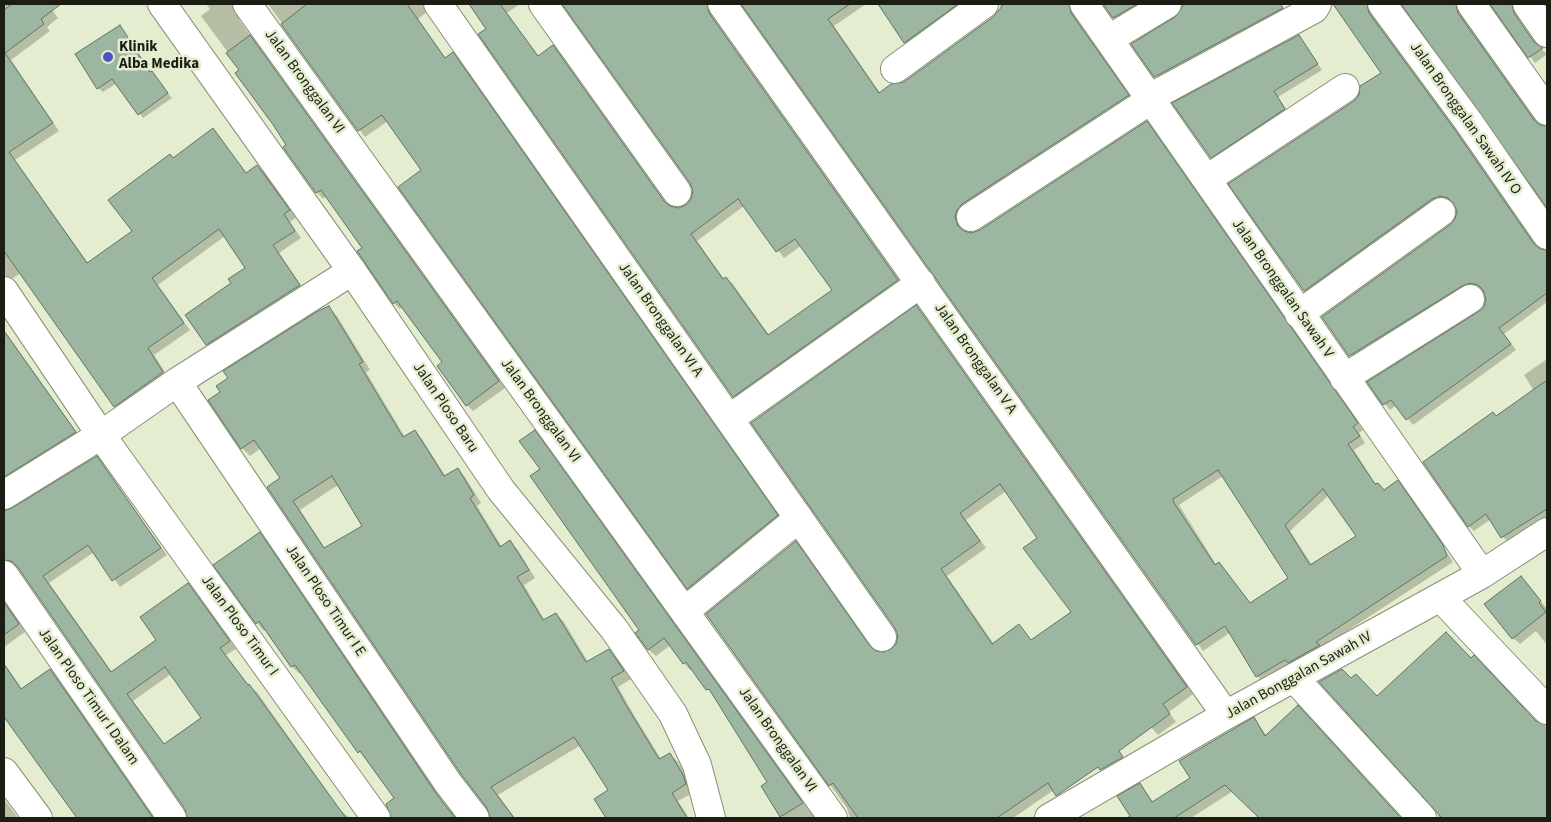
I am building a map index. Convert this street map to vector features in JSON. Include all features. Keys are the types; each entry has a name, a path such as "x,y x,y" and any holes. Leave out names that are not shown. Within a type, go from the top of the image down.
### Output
{"street":[{"name":"Jalan Ploso Baru","path":"162,4 352,271 501,490 614,630 673,714 697,765 711,818"},
{"name":"Jalan Bronggalan VI","path":"247,4 833,818"},
{"name":"Jalan Bronggalan VI A","path":"438,4 882,637"},
{"path":"543,4 677,192"},
{"name":"Jalan Bronggalan V A","path":"722,4 1226,716"},
{"path":"895,69 984,4"},
{"name":"Jalan Bronggalan Sawah V","path":"1084,4 1482,574"},
{"path":"1109,39 1167,4"},
{"path":"971,217 1151,98 1314,10 1316,4"},
{"name":"Jalan Bronggalan Sawah IV O","path":"1382,4 1468,121 1547,235"},
{"path":"1471,4 1547,111"},
{"path":"1527,4 1547,33"},
{"path":"1207,179 1345,88"},
{"path":"1299,314 1441,212"},
{"path":"4,495 101,435 177,382 352,271"},
{"path":"729,418 921,283"},
{"name":"Jalan Ploso Timur I","path":"4,291 101,435 376,818"},
{"path":"1344,378 1470,299"},
{"name":"Jalan Ploso Timur I E","path":"177,382 443,775 475,818"},
{"path":"685,611 799,518"},
{"name":"Jalan Bonggalan Sawah IV","path":"1059,816 1226,716 1482,574 1547,532"},
{"name":"Jalan Ploso Timur I Dalam","path":"4,575 172,818"},
{"path":"1440,597 1547,710"},
{"path":"1295,679 1422,818"},
{"path":"4,772 38,818"}],"building":[{"path":"12,4 61,4 41,19 44,24 5,53 53,123 9,152 87,263 132,231 108,200 170,154 173,158 213,128 246,173 257,165 290,210 284,214 295,231 273,245 300,285 206,345 185,315 231,283 228,279 245,268 219,229 152,278 184,323 148,348 163,372 114,407 4,251 4,10"},
{"path":"307,4 407,4 445,58 453,52 778,515 687,589 398,187 421,170 382,115 358,131 281,24"},
{"path":"469,4 500,4 538,56 553,45 664,201 670,206 678,208 686,205 691,199 693,191 690,183 562,4 707,4 709,13 898,280 733,397 478,34 486,29","holes":["738,199 776,252 795,239 832,290 768,335 726,277 723,279 691,234"]},
{"path":"741,4 850,4 828,19 879,93 891,84 904,82 993,17 1004,4 1069,4 1071,13 1129,95 962,204 957,210 955,217 958,226 964,231 971,233 980,230 1147,121 1358,423 1353,427 1360,436 1348,444 1375,484 1378,483 1384,490 1398,480 1443,545 1447,556 1316,642 1320,645 1288,663 1285,660 1256,677 1225,626 1196,645","holes":["1218,470 1288,578 1250,603 1219,562 1215,565 1173,499","1323,489 1356,536 1310,565 1285,525"]},
{"path":"878,4 958,4 904,43"},
{"path":"1103,4 1137,4 1113,18"},
{"path":"1184,4 1280,4 1283,8 1154,77 1131,44 1175,17"},
{"path":"1333,4 1367,4 1369,13 1455,130 1534,244 1540,249 1547,250 1547,293 1499,328 1511,344 1406,420 1391,400 1383,405 1367,382 1478,312 1484,307 1486,299 1483,290 1478,285 1470,283 1462,286 1349,356 1322,317 1450,225 1455,219 1457,211 1453,203 1448,198 1440,196 1432,199 1304,291 1228,184 1354,101 1359,95 1360,86 1381,73"},
{"path":"1401,4 1456,4 1458,13 1534,120 1540,125 1547,126 1547,208"},
{"path":"1490,4 1512,4 1514,13 1534,42 1543,48 1528,58"},
{"path":"120,25 150,72 152,71 168,93 138,115 112,79 97,89 75,54"},
{"path":"250,35 499,381 466,406 437,366 442,362 397,301 393,304 357,251 362,248 321,190 316,193 283,147 286,145 274,126 235,73 239,70 226,53"},
{"path":"1299,35 1318,64 1274,91 1285,109 1211,158 1172,103"},
{"path":"916,305 1187,687 1163,704 1170,714 1119,751 1123,757 1100,770 1098,767 1056,796 1048,783 997,818 858,818 833,783 829,786 706,614 796,541 870,646 876,651 884,652 896,644 898,636 895,628 751,423","holes":["1000,484 1037,538 1023,548 1071,612 1031,640 1019,624 992,644 941,569 980,541 960,513"]},
{"path":"329,306 363,362 359,364 403,437 415,430 444,476 458,468 474,495 470,498 500,547 510,540 529,570 517,577 543,620 556,613 586,662 609,649 624,671 611,678 626,705 659,759 670,753 683,775 686,784 672,793 687,818 606,818 594,799 608,790 574,737 491,787 514,818 490,818 487,808 461,774 267,487 280,478 254,440 241,449 208,400 220,392 216,386 228,378 223,371","holes":["332,476 362,526 324,548 293,501"]},
{"path":"4,331 76,432 4,477"},
{"path":"1547,380 1547,509 1501,538 1486,514 1468,527 1423,462 1493,412 1496,416"},
{"path":"535,430 803,803 780,817 761,786 767,782 709,689 706,690 686,662 683,664 664,638 648,650 635,633 639,630 530,476 540,469 519,441"},
{"path":"97,456 161,548 112,581 88,545 43,576 111,672 156,640 140,617 188,583 230,641 220,648 249,684 346,818 187,818 185,809 17,566 11,561 4,560 4,511","holes":["165,667 201,718 164,744 127,694"]},
{"path":"260,532 435,792 455,818 391,818 386,804 394,798 360,751 358,753 295,665 291,667 259,621 256,624 213,565"},
{"path":"1521,576 1541,601 1539,603 1546,612 1512,639 1484,604"},
{"path":"4,602 19,624 4,635"},
{"path":"1446,632 1471,658 1474,655 1536,721 1547,725 1547,818 1442,818 1319,682 1342,669 1351,678 1356,674 1377,696"},
{"path":"4,664 21,689 50,669 153,818 77,818 4,717"},
{"path":"1298,705 1399,816 1398,818 1259,818 1225,785 1174,818 1127,818 1130,816 1117,796 1140,783 1152,802 1190,778 1179,761 1254,717 1265,736"}],"place":[{"name":"Klinik Alba Medika","path":"108,57"}]}
